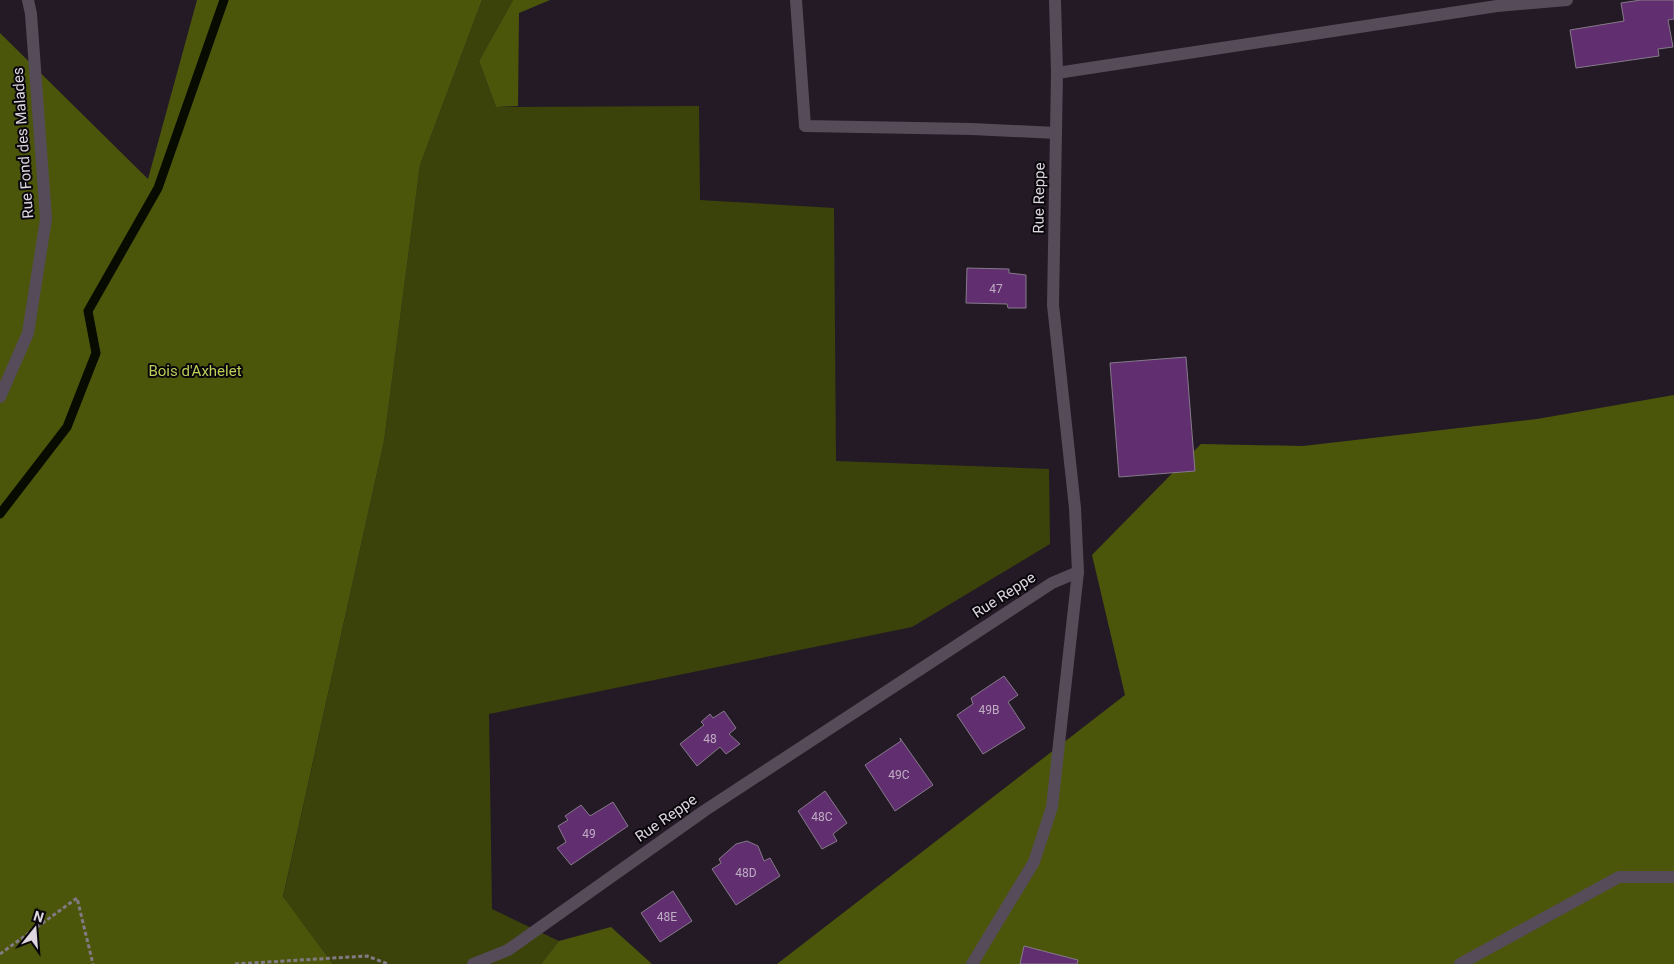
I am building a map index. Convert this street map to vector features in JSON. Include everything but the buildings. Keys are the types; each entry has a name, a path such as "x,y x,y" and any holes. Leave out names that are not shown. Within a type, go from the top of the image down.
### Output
{"street":[{"name":"Rue Fond des Malades","path":"0,397 28,332 46,219 31,14 28,0"},
{"path":"796,0 805,126 972,129 1056,133"},
{"name":"Rue Reppe","path":"473,964 508,950 704,811 1052,584 1078,572 1075,508 1053,305 1056,133 1055,0"},
{"path":"1056,73 1497,6 1567,0"},
{"path":"972,964 1034,862 1052,807 1078,572"},
{"path":"1460,964 1619,877 1674,877"}],"path":[{"path":"0,954 77,898 93,964"},
{"path":"235,964 367,956 388,964"}],"green space":[{"name":"Bois d'Axhelet","path":"197,0 482,0 420,165 384,441 283,897 333,964 0,964 0,33 148,179"},
{"path":"482,0 513,0 479,61 496,107 699,106 700,200 834,208 836,461 1049,469 1050,544 912,627 489,714 492,909 559,941 541,964 333,964 283,898 384,441 420,165"},
{"path":"513,0 550,0 519,13 518,106 496,107 479,61"},
{"path":"1674,395 1674,964 777,964 1125,695 1092,555 1201,444 1303,446 1537,419"},
{"path":"611,927 652,964 541,964 559,941"}],"waterway":[{"path":"0,514 67,427 96,353 88,311 158,188 224,0"}]}
